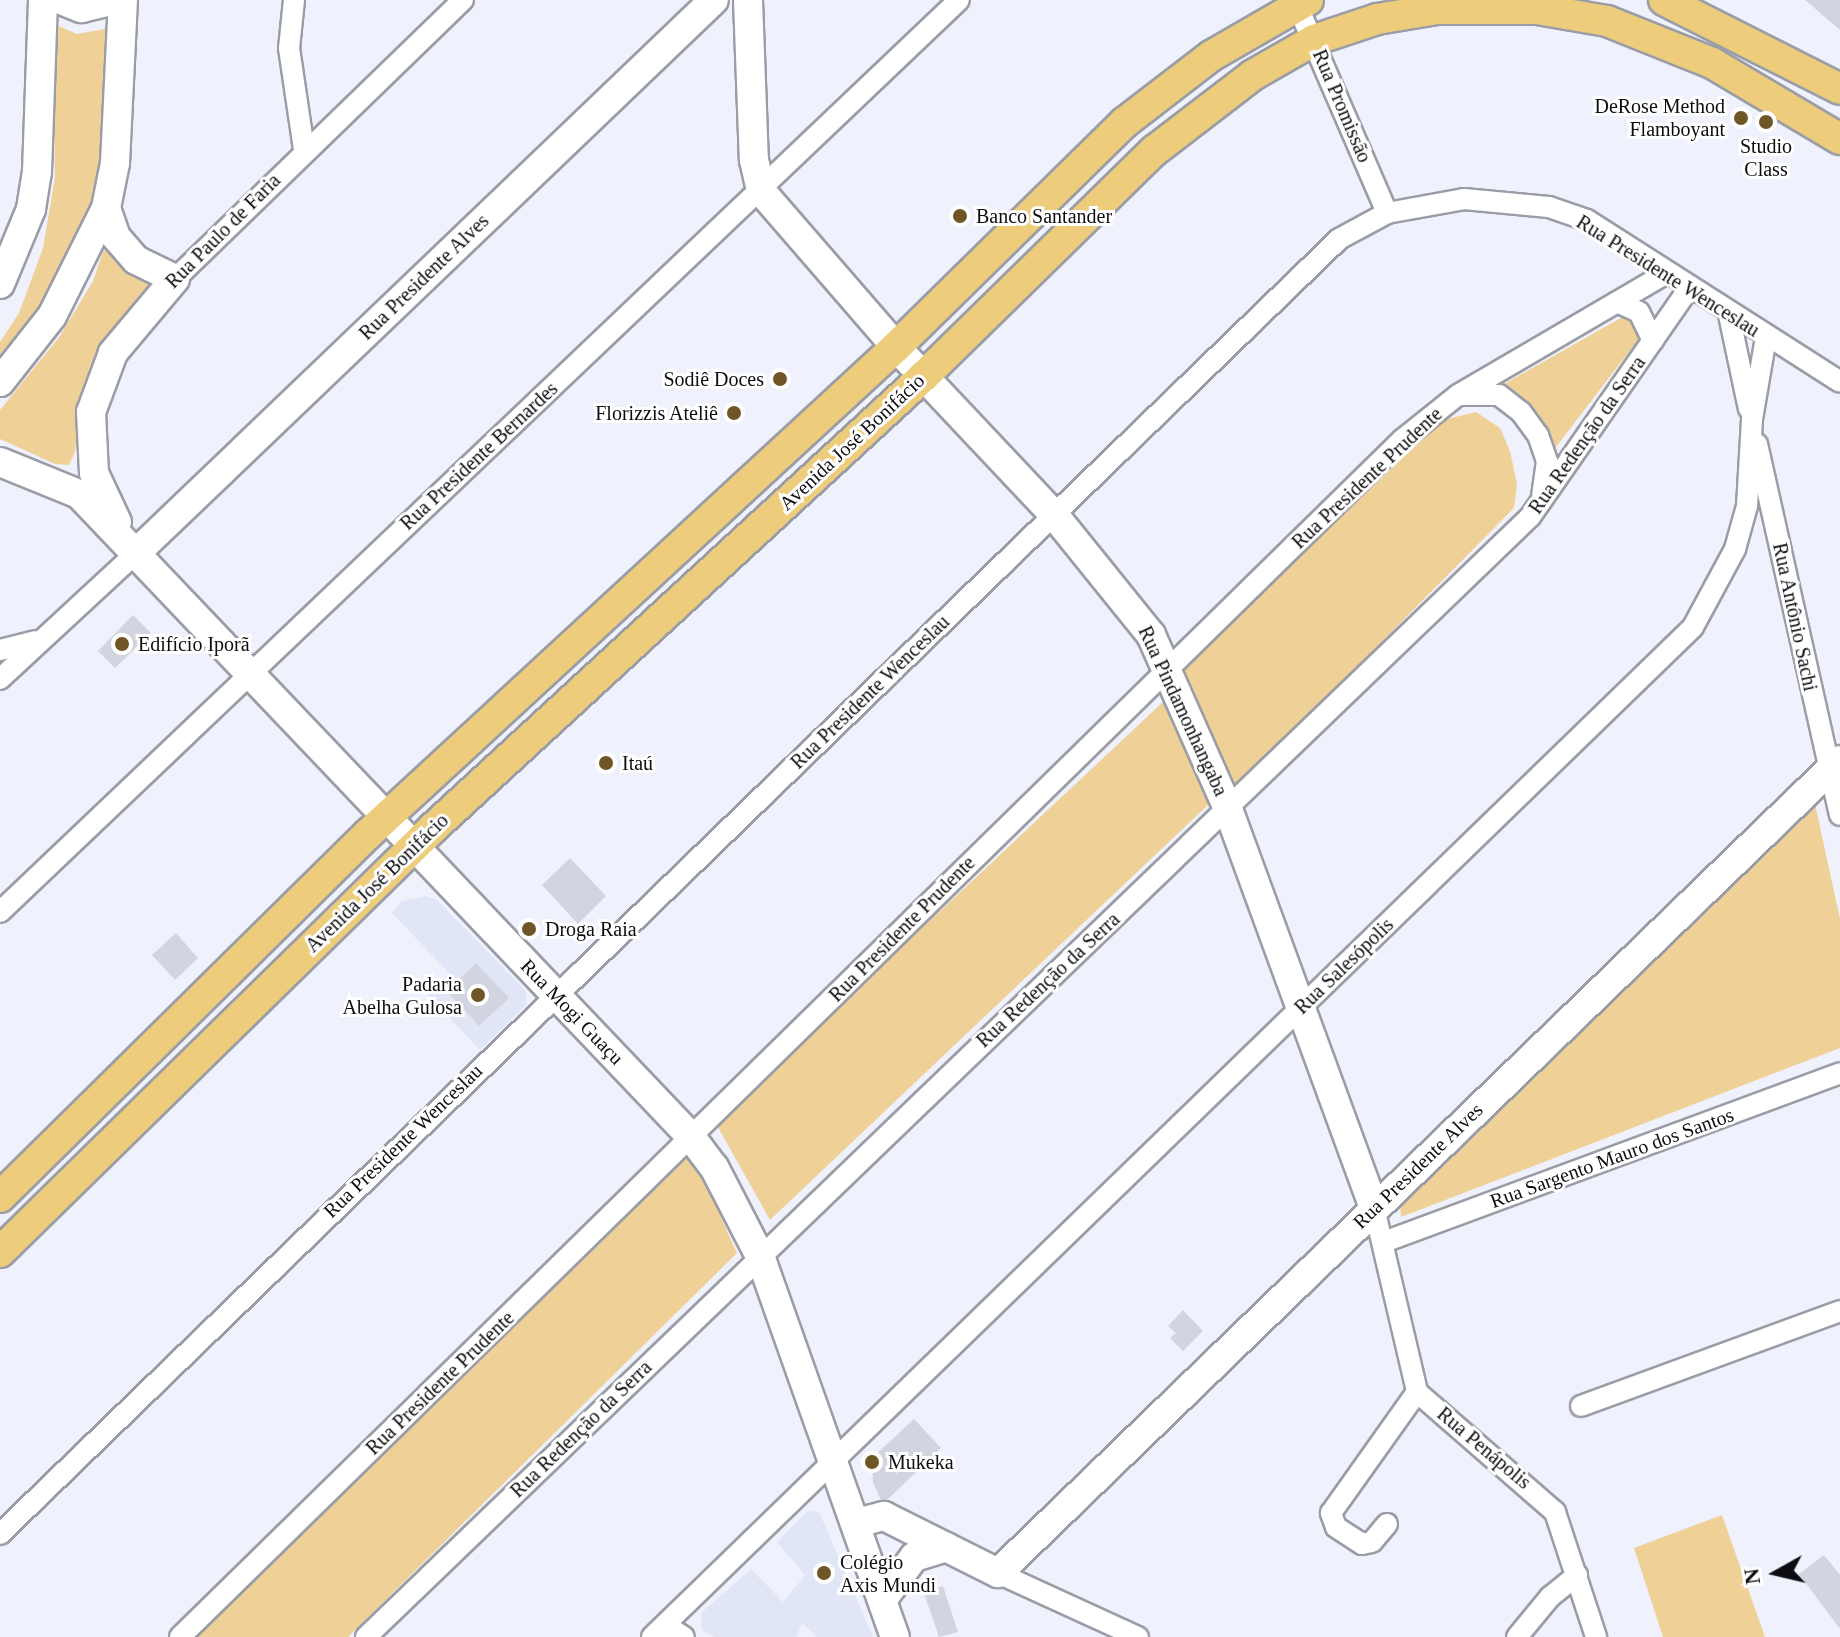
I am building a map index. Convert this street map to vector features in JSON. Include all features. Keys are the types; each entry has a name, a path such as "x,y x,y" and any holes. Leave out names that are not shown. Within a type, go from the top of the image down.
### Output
{"main road":[{"path":"1664,0 1840,89"},
{"name":"Avenida José Bonifácio","path":"0,1197 386,817 896,347 1145,104 1300,1"},
{"name":"Avenida José Bonifácio","path":"0,1252 414,846 924,376 1154,151 1253,75 1314,40 1377,19 1437,9 1503,5 1607,21 1712,63 1840,139"}],"street":[{"path":"0,284 27,222 37,172 43,0"},
{"path":"61,0 81,8 115,0"},
{"path":"0,382 52,316 106,208 115,163 123,0"},
{"path":"294,0 289,48 304,150"},
{"name":"Rua Paulo de Faria","path":"135,554 112,513 92,461 91,412 104,367 175,279 304,150 463,0"},
{"name":"Rua Presidente Alves","path":"135,554 714,0"},
{"path":"748,0 754,160 761,191"},
{"name":"Rua Presidente Bernardes","path":"0,912 248,672 761,191 959,0"},
{"name":"Rua Promissão","path":"1300,1 1387,213"},
{"name":"Rua Pindamonhangaba","path":"761,191 896,347 1055,516 1129,602 1167,669 1228,809 1298,1010 1374,1208 1384,1242 1415,1395"},
{"name":"Rua Presidente Wenceslau","path":"0,1534 554,994 1055,516 1313,259 1387,213 1464,199 1549,207 1587,220 1729,315 1840,382"},
{"path":"106,208 116,237 136,260 175,279"},
{"name":"Rua Presidente Prudente","path":"180,1637 1403,439 1458,395 1665,274"},
{"name":"Rua Redenção da Serra","path":"366,1637 1530,517 1689,288"},
{"path":"1617,302 1639,312 1653,341"},
{"name":"Rua Antônio Sachi","path":"1729,315 1834,765 1840,815"},
{"name":"Rua Antônio Sachi","path":"1752,419 1766,337"},
{"path":"1458,395 1499,395 1521,412 1538,435 1547,461 1542,498"},
{"name":"Rua Salesópolis","path":"659,1631 1693,627 1735,549 1747,506 1752,419"},
{"path":"68,487 71,479 92,461"},
{"name":"Rua Mogi Guaçu","path":"6,462 68,487 691,1137 714,1167 760,1256 835,1458 895,1637"},
{"path":"0,679 37,641 135,554"},
{"path":"0,650 37,641"},
{"name":"Rua Presidente Alves","path":"998,1573 1834,765"},
{"name":"Rua Sargento Mauro dos Santos","path":"1384,1242 1840,1073"},
{"path":"1581,1406 1840,1311"},
{"path":"1387,1524 1372,1542 1362,1544 1336,1527 1331,1513 1415,1395"},
{"name":"Rua Penápolis","path":"1415,1395 1555,1512 1577,1575"},
{"path":"857,1523 884,1516 998,1573 1138,1637"},
{"path":"883,1599 914,1557 946,1547"},
{"path":"1517,1637 1550,1597 1577,1575 1596,1637"},
{"path":"659,1631 684,1637"}],"shaded area":[{"path":"52,23 77,34 110,28 100,188 40,324 0,366 0,342 19,313 43,248 55,177"},
{"path":"115,249 153,278 150,292 102,345 78,419 75,452 69,465 55,464 0,439 0,410 60,336 93,281 103,251"},
{"path":"1626,315 1644,332 1553,451 1534,412 1504,384"},
{"path":"1476,412 1500,428 1510,451 1517,484 1514,508 1236,789 1182,667 1443,420"},
{"path":"1164,701 1210,803 770,1220 715,1122"},
{"path":"1815,804 1840,919 1840,1048 1401,1217 1400,1202"},
{"path":"426,896 437,900 526,991 526,1005 480,1050 427,994 449,973 392,913 402,901"},
{"path":"692,1153 737,1253 348,1637 197,1637"},
{"name":"Colégio Axis Mundi","path":"808,1511 819,1512 873,1637 817,1637 802,1623 796,1637 714,1637 702,1630 701,1613 751,1569 783,1602 805,1575 777,1542"},
{"path":"1722,1515 1765,1637 1663,1637 1634,1548"}],"building":[{"path":"1805,0 1840,0 1840,30"},
{"name":"Edifício Iporã","path":"133,615 151,633 115,668 98,651"},
{"path":"570,858 606,896 578,924 542,885"},
{"path":"176,933 198,958 175,980 152,955"},
{"name":"Padaria Abelha Gulosa","path":"476,963 509,998 479,1026 447,991"},
{"path":"1183,1310 1203,1331 1183,1351 1170,1338 1176,1333 1168,1326"},
{"path":"914,1419 941,1448 887,1500 881,1500 873,1483 872,1458"},
{"path":"1824,1555 1840,1575 1840,1629 1799,1574"},
{"path":"943,1586 958,1632 939,1637 924,1593"}],"place":[{"name":"DeRose Method Flamboyant","path":"1741,118"},
{"name":"Studio Class","path":"1766,122"},
{"name":"Banco Santander","path":"960,216"},
{"name":"Sodiê Doces","path":"780,379"},
{"name":"Florizzis Ateliê","path":"734,413"},
{"name":"Edifício Iporã","path":"122,644"},
{"name":"Itaú","path":"606,763"},
{"name":"Droga Raia","path":"529,929"},
{"name":"Padaria Abelha Gulosa","path":"478,995"},
{"name":"Mukeka","path":"872,1462"},
{"name":"Colégio Axis Mundi","path":"824,1573"}]}
